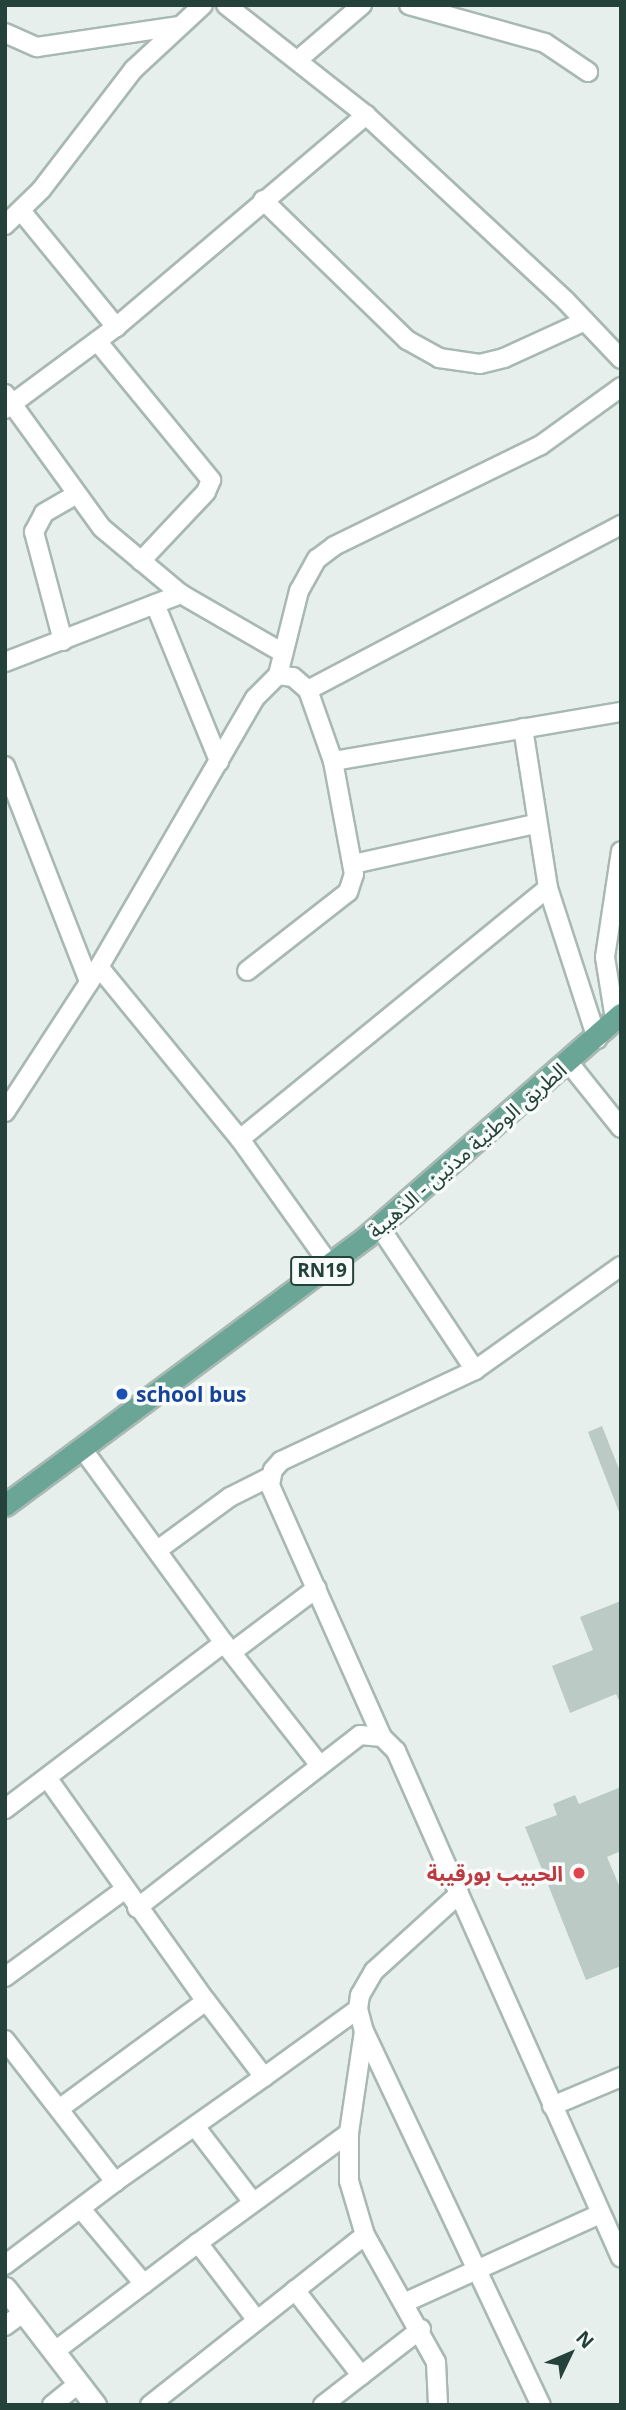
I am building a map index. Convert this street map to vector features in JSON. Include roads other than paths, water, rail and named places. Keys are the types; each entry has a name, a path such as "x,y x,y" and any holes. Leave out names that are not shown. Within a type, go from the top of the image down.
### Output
{"main road":[{"name":"الطريق الوطنية مدنين - الذهيبة","path":"5,1504 331,1265 597,1039 618,1017"}],"street":[{"path":"5,225 22,212 110,97 179,25 203,5"},
{"path":"226,5 299,59 366,115 585,321 621,359"},
{"path":"299,59 362,5"},
{"path":"409,5 534,39 588,72"},
{"path":"5,33 37,47 179,25"},
{"path":"284,653 181,594 102,528 8,402 116,327 366,115"},
{"path":"264,200 407,340 439,358 480,364 504,358 585,321"},
{"path":"22,212 116,327"},
{"path":"97,341 211,480 206,492 141,561"},
{"path":"5,1112 94,974 255,698 278,675 299,591 317,559 334,546 541,445 621,387"},
{"path":"63,640 34,532 44,513 75,495"},
{"path":"308,690 621,525"},
{"path":"5,662 181,594"},
{"path":"155,604 219,761"},
{"path":"247,971 348,892 353,864 333,761 308,690 293,677 278,675"},
{"path":"333,761 621,712"},
{"path":"523,728 535,824 548,888 597,1039"},
{"path":"5,765 94,974 240,1139 331,1265"},
{"path":"353,864 535,824"},
{"path":"618,1017 605,957 621,851"},
{"path":"240,1139 548,888"},
{"path":"569,1063 621,1128"},
{"path":"379,1226 475,1370"},
{"path":"159,1549 230,1497 270,1477 281,1461 475,1370 621,1266"},
{"path":"82,1448 159,1549 228,1647 320,1764"},
{"path":"270,1477 382,1737 396,1751 621,2258"},
{"path":"5,1809 228,1647 317,1588"},
{"path":"137,1908 360,1735 382,1737"},
{"path":"48,1779 137,1908 264,2077"},
{"path":"5,1977 124,1890"},
{"path":"5,2265 115,2182 197,2129 358,2009 374,1971 459,1894"},
{"path":"59,2109 206,2001"},
{"path":"358,2009 365,2031 541,2405"},
{"path":"365,2031 349,2133 352,2202 365,2235 421,2329 439,2374 438,2405"},
{"path":"5,2040 115,2182"},
{"path":"552,2106 621,2077"},
{"path":"197,2129 252,2201"},
{"path":"55,2351 252,2201 349,2133"},
{"path":"81,2208 144,2284"},
{"path":"406,2302 600,2214"},
{"path":"150,2405 365,2235"},
{"path":"198,2243 256,2319"},
{"path":"5,2288 95,2405"},
{"path":"295,2290 361,2375"},
{"path":"5,2326 23,2313"},
{"path":"323,2405 421,2329"},
{"path":"52,2405 79,2384"}],"place":[{"name":"school bus","path":"122,1394"},
{"name":"الحبيب بورقيبة","path":"579,1873"}]}
